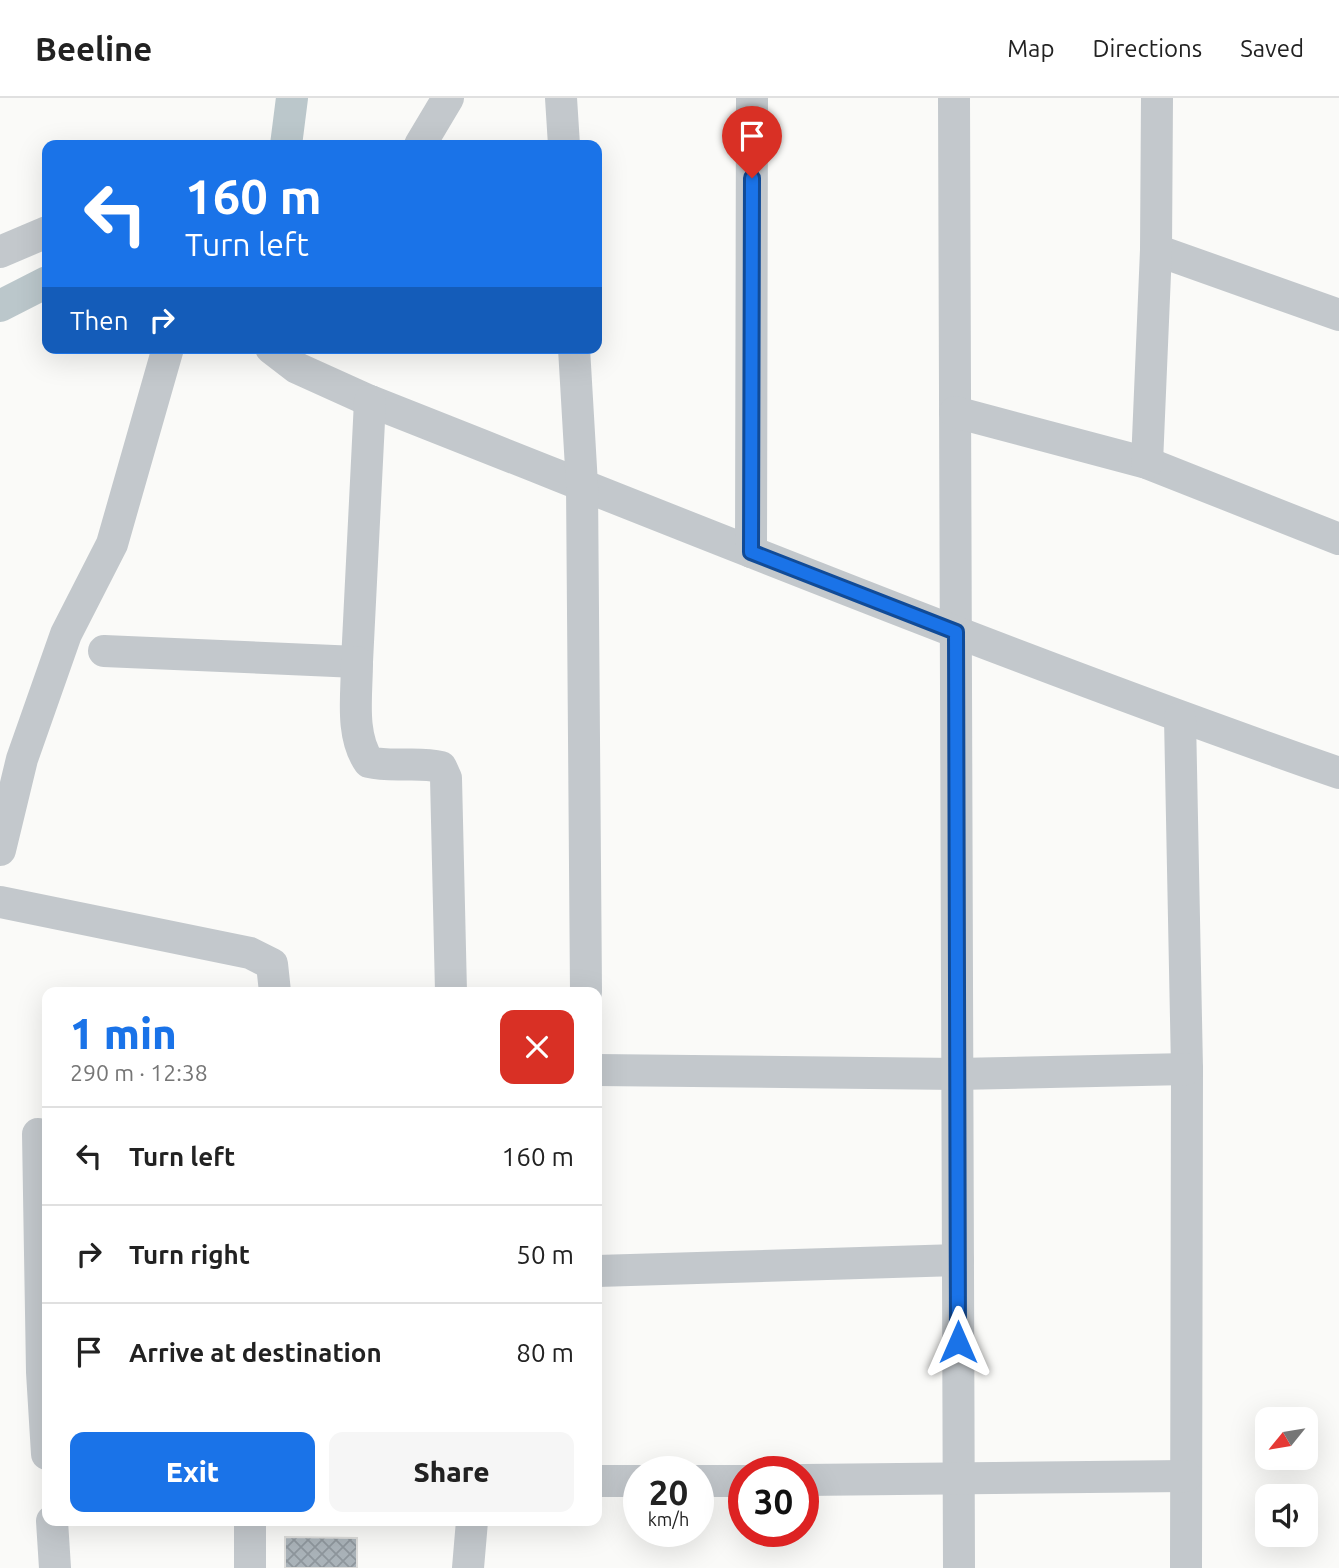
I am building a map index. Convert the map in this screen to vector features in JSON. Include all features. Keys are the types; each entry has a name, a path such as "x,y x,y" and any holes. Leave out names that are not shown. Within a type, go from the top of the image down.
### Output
{"street":[{"path":"423,140 448,98"},
{"path":"561,98 564,140"},
{"path":"751,552 752,98"},
{"path":"954,98 959,1568"},
{"path":"1147,463 1156,250 1157,98"},
{"path":"0,252 42,234"},
{"path":"1156,250 1339,315"},
{"path":"0,850 22,760 66,634 112,544 166,354"},
{"path":"279,354 297,368 370,401 751,552 1180,718 1339,774"},
{"path":"574,354 582,485 586,987"},
{"path":"370,401 357,662 358,739 369,762 381,765 429,764 440,767 446,778 451,987"},
{"path":"955,412 1147,463 1339,539"},
{"path":"104,651 357,662"},
{"path":"1180,718 1187,1069 1186,1568"},
{"path":"0,902 250,953 272,964 274,987"},
{"path":"602,1070 957,1074 1187,1069"},
{"path":"38,1134 42,1372"},
{"path":"602,1271 958,1260"},
{"path":"819,1480 1186,1476"},
{"path":"602,1482 623,1481"},
{"path":"52,1526 55,1568"},
{"path":"250,1526 250,1568"},
{"path":"468,1568 472,1526"}],"building":[{"path":"285,1537 357,1538 357,1568 285,1568"}],"waterway":[{"path":"287,140 292,98"},
{"path":"0,306 42,285"}],"route":[{"path":"752,178 751,552 956,632 958,1342"}]}
